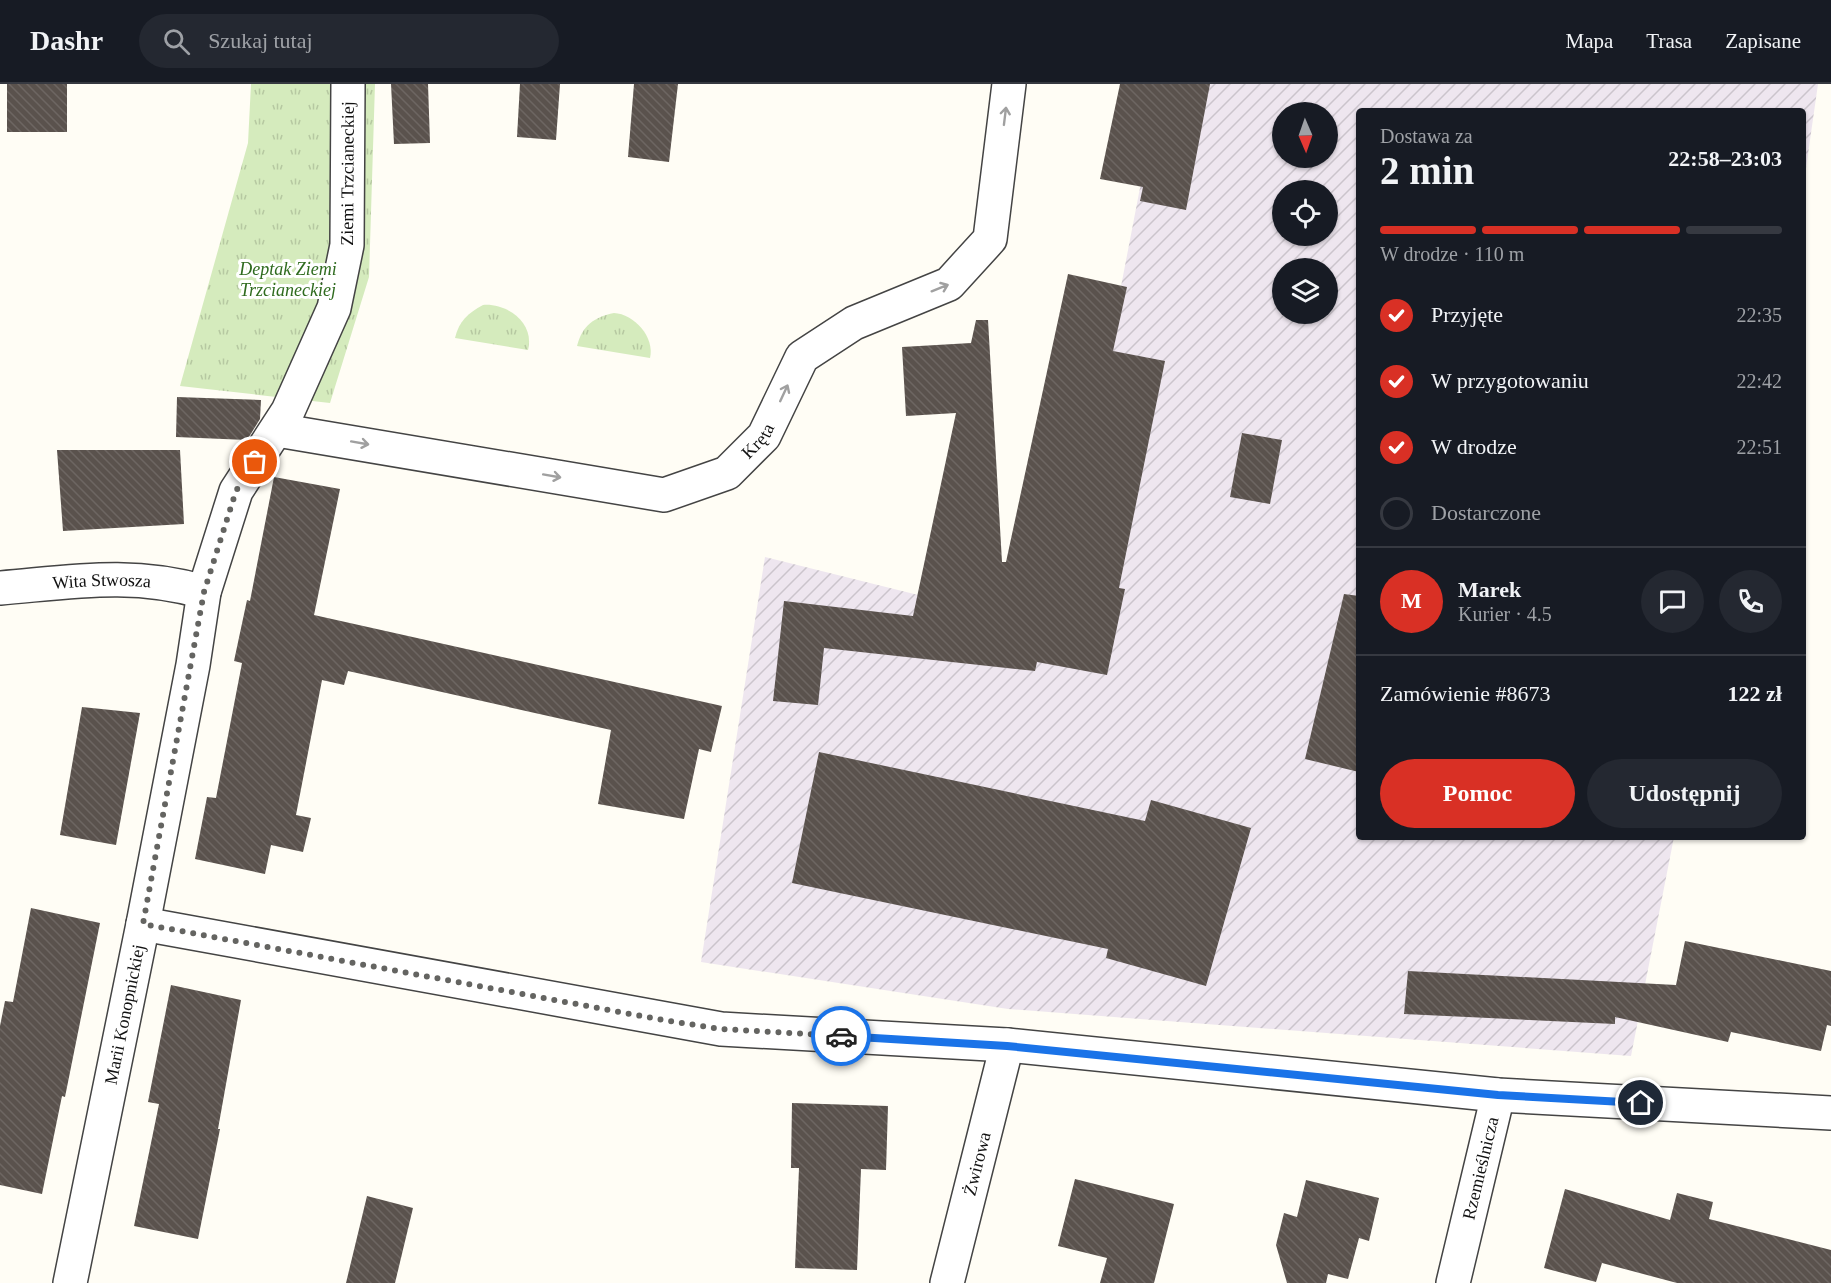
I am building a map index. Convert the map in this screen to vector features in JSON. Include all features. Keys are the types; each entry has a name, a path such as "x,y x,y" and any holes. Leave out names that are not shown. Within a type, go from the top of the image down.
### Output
{"street":[{"name":"Ziemi Trzcianeckiej","path":"290,432 296,396 333,308 347,245 348,84"},
{"name":"Kręta","path":"290,432 664,495 727,473 764,436 802,357 854,323 949,285 990,238 1009,84"},
{"name":"Marii Konopnickiej","path":"70,1283 143,924 204,592 236,491 290,432"},
{"name":"Wita Stwosza","path":"0,588 118,578 182,585 204,592"},
{"path":"143,924 721,1029 1007,1046 1498,1095"},
{"name":"Żwirowa","path":"947,1283 1007,1046"},
{"name":"Rzemieślnicza","path":"1454,1283 1498,1095 1831,1113"}],"shaded area":[{"path":"1160,84 1818,84 1806,168 1806,108 1356,108 1356,840 1673,840 1631,1056 1008,1009 701,962 765,557 1055,629"}],"green space":[{"name":"Deptak Ziemi Trzcianeckiej","path":"251,84 375,84 369,277 330,403 180,386 248,143"},
{"path":"483,305 501,307 510,311 523,323 529,340 528,350 455,338 465,318"},
{"path":"614,313 629,318 641,328 649,342 650,358 577,346 582,333 590,324 600,317"}],"building":[{"path":"7,84 67,84 67,132 7,132"},
{"path":"391,84 428,84 430,143 394,144"},
{"path":"520,84 560,84 556,140 517,137"},
{"path":"634,84 678,84 669,162 628,157"},
{"path":"1120,84 1210,84 1186,210 1140,201 1143,187 1100,179"},
{"path":"1068,274 1127,287 1113,351 1165,361 1119,588 1125,589 1107,675 1037,662 1035,671 824,648 818,705 773,701 784,601 913,616 956,413 906,416 902,347 971,343 976,320 988,320 1002,562 1006,562"},
{"path":"177,397 261,400 260,419 247,440 176,437"},
{"path":"1242,433 1282,440 1270,504 1230,497"},
{"path":"57,450 180,450 184,524 63,531"},
{"path":"274,477 340,489 314,615 722,706 711,752 699,749 684,819 598,804 611,730 348,671 344,685 322,680 296,815 311,818 303,852 271,845 265,874 195,859 207,797 216,798 242,663 234,661 247,600 250,601"},
{"path":"1344,594 1356,596 1356,771 1305,759"},
{"path":"82,707 140,713 116,845 60,835"},
{"path":"819,752 1145,821 1151,800 1251,828 1206,986 1106,958 1108,949 792,883"},
{"path":"31,908 100,923 65,1097 62,1096 42,1194 0,1185 0,1026 5,1001 13,1002"},
{"path":"1685,941 1831,971 1831,1026 1827,1025 1821,1051 1731,1032 1728,1042 1615,1017 1615,1024 1404,1014 1408,971 1676,985"},
{"path":"171,985 241,1000 218,1129 220,1129 198,1239 134,1226 159,1104 148,1102"},
{"path":"792,1103 888,1106 886,1170 861,1169 857,1270 795,1268 799,1168 791,1168"},
{"path":"1075,1179 1174,1204 1154,1283 1100,1283 1107,1258 1058,1246"},
{"path":"1306,1180 1379,1198 1369,1241 1359,1238 1348,1279 1328,1274 1326,1283 1287,1283 1276,1245 1284,1213 1297,1217"},
{"path":"1565,1189 1670,1220 1677,1193 1713,1202 1709,1219 1831,1250 1831,1283 1677,1283 1602,1263 1596,1282 1544,1268"},
{"path":"367,1196 413,1208 395,1283 346,1283"}],"way so far":[{"path":"255,462 236,491 204,592 143,924 663,1020 721,1029 841,1036"}],"route":[{"path":"841,1036 1007,1046 1498,1095 1641,1103"}]}
